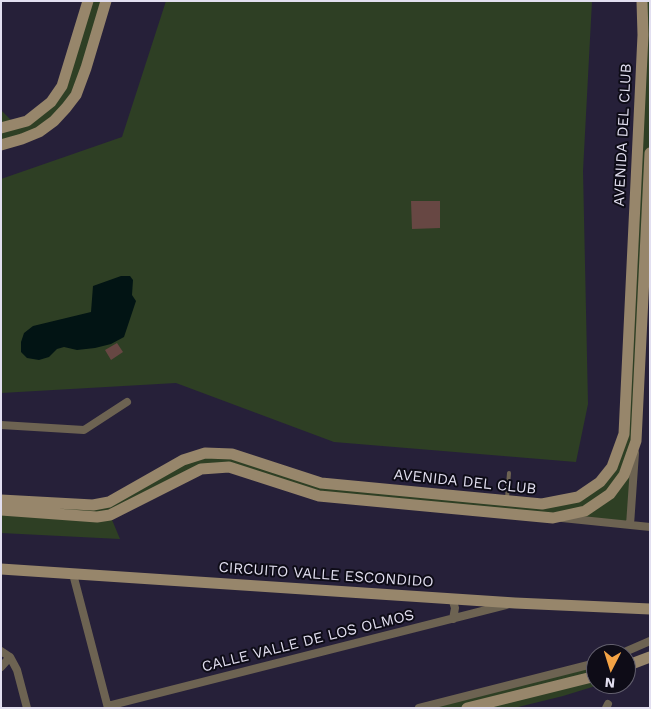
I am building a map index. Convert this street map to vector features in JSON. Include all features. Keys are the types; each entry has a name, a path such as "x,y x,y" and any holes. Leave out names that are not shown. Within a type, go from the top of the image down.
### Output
{"street":[{"path":"1,128 27,121 51,102 62,86 88,1"},
{"path":"1,145 22,140 39,132 54,120 71,101 86,68 106,1"},
{"name":"AVENIDA DEL CLUB","path":"1,510 79,510 109,502 183,460 205,453 232,454 322,483 542,504 578,497 600,482 612,467 624,434 646,64 642,1"},
{"name":"AVENIDA DEL CLUB","path":"630,525 650,153"},
{"path":"1,425 84,430 127,402"},
{"name":"AVENIDA DEL CLUB","path":"553,518 585,511 610,494 624,475 636,441"},
{"name":"AVENIDA DEL CLUB","path":"1,500 79,510 97,517 110,515 201,469 229,467 319,496 650,527"},
{"path":"541,517 542,504"},
{"name":"CIRCUITO VALLE ESCONDIDO","path":"1,569 515,603 650,609"},
{"path":"73,574 108,707"},
{"path":"452,598 455,608 453,619"},
{"name":"CALLE VALLE DE LOS OLMOS","path":"108,707 515,603"},
{"path":"636,647 650,641"},
{"path":"1,651 10,657 17,670 27,708"},
{"path":"1,666 10,657"},
{"path":"636,662 650,657"},
{"path":"419,708 586,666"},
{"path":"467,708 586,678"}],"lane":[{"path":"507,501 509,473"}],"green space":[{"path":"88,1 106,1 86,68 55,121 1,145 1,110 16,125 51,102"},
{"path":"166,1 592,1 583,171 588,404 576,462 334,442 176,383 1,393 1,179 122,137"},
{"path":"642,1 650,1 650,153 630,525 319,496 229,467 201,469 110,515 120,539 1,533 1,500 93,505 183,460 232,454 321,483 555,501 600,482 624,434"},
{"path":"586,666 586,689 563,696 514,708 419,708"}],"shaded area":[{"path":"121,276 130,276 133,280 132,295 136,301 124,337 111,344 95,348 77,350 64,347 57,349 49,357 39,360 27,358 21,352 21,342 24,333 33,326 91,312 93,286"}],"building":[{"path":"411,201 440,201 440,228 412,229"},
{"path":"117,343 123,352 111,360 105,350"}]}
